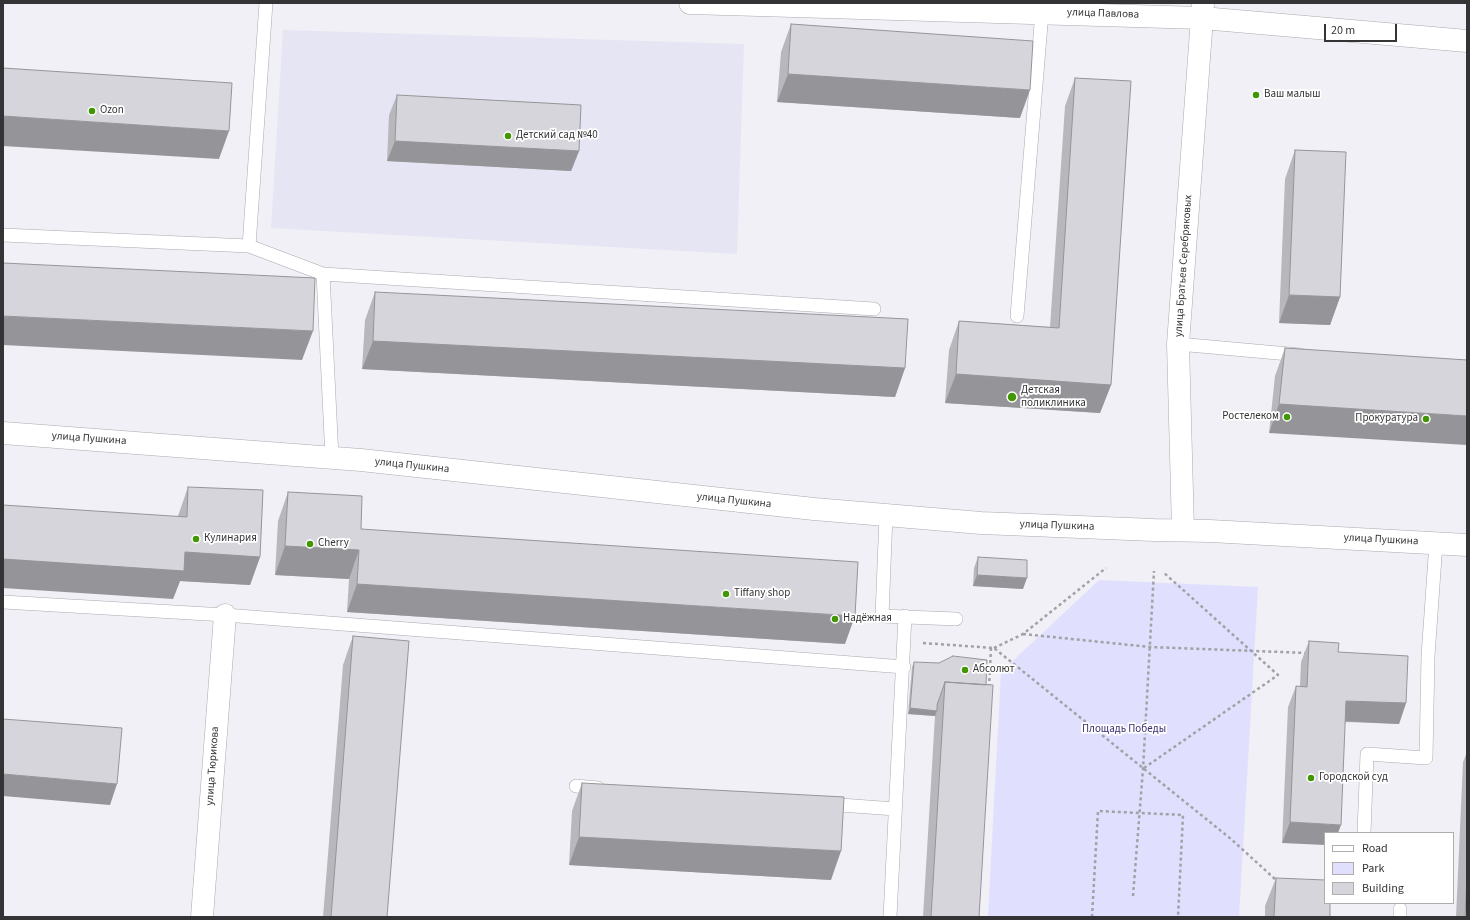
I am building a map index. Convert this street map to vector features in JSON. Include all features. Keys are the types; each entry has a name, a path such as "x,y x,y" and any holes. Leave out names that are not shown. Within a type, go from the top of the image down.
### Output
{"street":[{"name":"улица Павлова","path":"690,3 1042,12 1203,10 1467,41"},
{"name":"улица Братьев Серебряковых","path":"1183,530 1178,344 1203,10"},
{"name":"улица Пушкина","path":"3,433 332,458 814,509 989,524 1183,530 1467,545"},
{"name":"улица Тюрикова","path":"202,917 225,615"}],"lane":[{"path":"249,246 266,3"},
{"path":"1016,316 1042,12"},
{"path":"3,235 249,246 323,274 874,309"},
{"path":"323,274 332,458"},
{"path":"1178,344 1311,356"},
{"path":"886,515 882,616 956,619"},
{"path":"1364,832 1367,754 1426,758 1428,656 1436,543"},
{"path":"3,602 225,615 904,668"},
{"path":"890,917 904,668 905,616"},
{"path":"576,786 607,788"},
{"path":"818,803 896,809"}],"path":[{"path":"904,642 992,648 1023,634 1106,568"},
{"path":"1134,896 1144,769 1154,571"},
{"path":"1144,769 1278,675 1163,572"},
{"path":"1023,634 1150,647 1312,653"},
{"path":"989,695 992,648"},
{"path":"992,648 1231,839 1277,881"},
{"path":"1092,917 1098,811 1184,816 1178,917"}],"shaded area":[{"name":"Детский сад №40","path":"283,30 744,44 737,254 271,228"}],"green space":[{"name":"Площадь Победы","path":"1099,580 1258,587 1239,917 988,917 1001,672"}],"building":[{"path":"791,24 1033,41 1030,90 788,74"},
{"path":"3,68 232,83 229,131 3,116"},
{"path":"1075,78 1131,81 1111,385 956,374 959,321 1059,328"},
{"path":"397,95 581,105 579,151 395,141"},
{"path":"1295,150 1346,152 1340,297 1289,295"},
{"path":"3,263 315,278 313,331 3,316"},
{"path":"375,292 908,319 905,368 373,341"},
{"path":"1285,348 1467,360 1467,416 1279,404"},
{"path":"188,487 263,490 260,557 185,552 184,571 3,559 3,505 187,517"},
{"path":"288,492 362,496 361,529 858,562 855,616 357,584 359,550 285,546"},
{"path":"978,557 1027,560 1027,578 977,575"},
{"path":"353,636 409,641 387,917 331,917"},
{"name":"Городской суд","path":"1309,641 1339,643 1338,652 1408,656 1406,703 1346,701 1341,825 1290,822 1296,686 1307,687"},
{"path":"953,656 987,660 986,685 945,682 937,705 937,711 910,708 914,662 939,663"},
{"path":"945,682 993,685 979,917 931,917"},
{"path":"3,719 122,728 117,784 3,774"},
{"path":"582,783 844,797 841,851 579,837"},
{"path":"1276,878 1324,880 1324,904 1330,904 1330,917 1274,917"},
{"path":"1467,879 1467,917 1465,917"}],"place":[{"name":"Ваш малыш","path":"1256,95"},
{"name":"Ozon","path":"92,111"},
{"name":"Детский сад №40","path":"508,136"},
{"name":"Детская поликлиника","path":"1012,397"},
{"name":"Ростелеком","path":"1287,417"},
{"name":"Прокуратура","path":"1426,419"},
{"name":"Кулинария","path":"196,539"},
{"name":"Cherry","path":"310,544"},
{"name":"Tiffany shop","path":"726,594"},
{"name":"Надёжная","path":"835,619"},
{"name":"Абсолют","path":"965,670"},
{"name":"Городской суд","path":"1311,778"}]}
